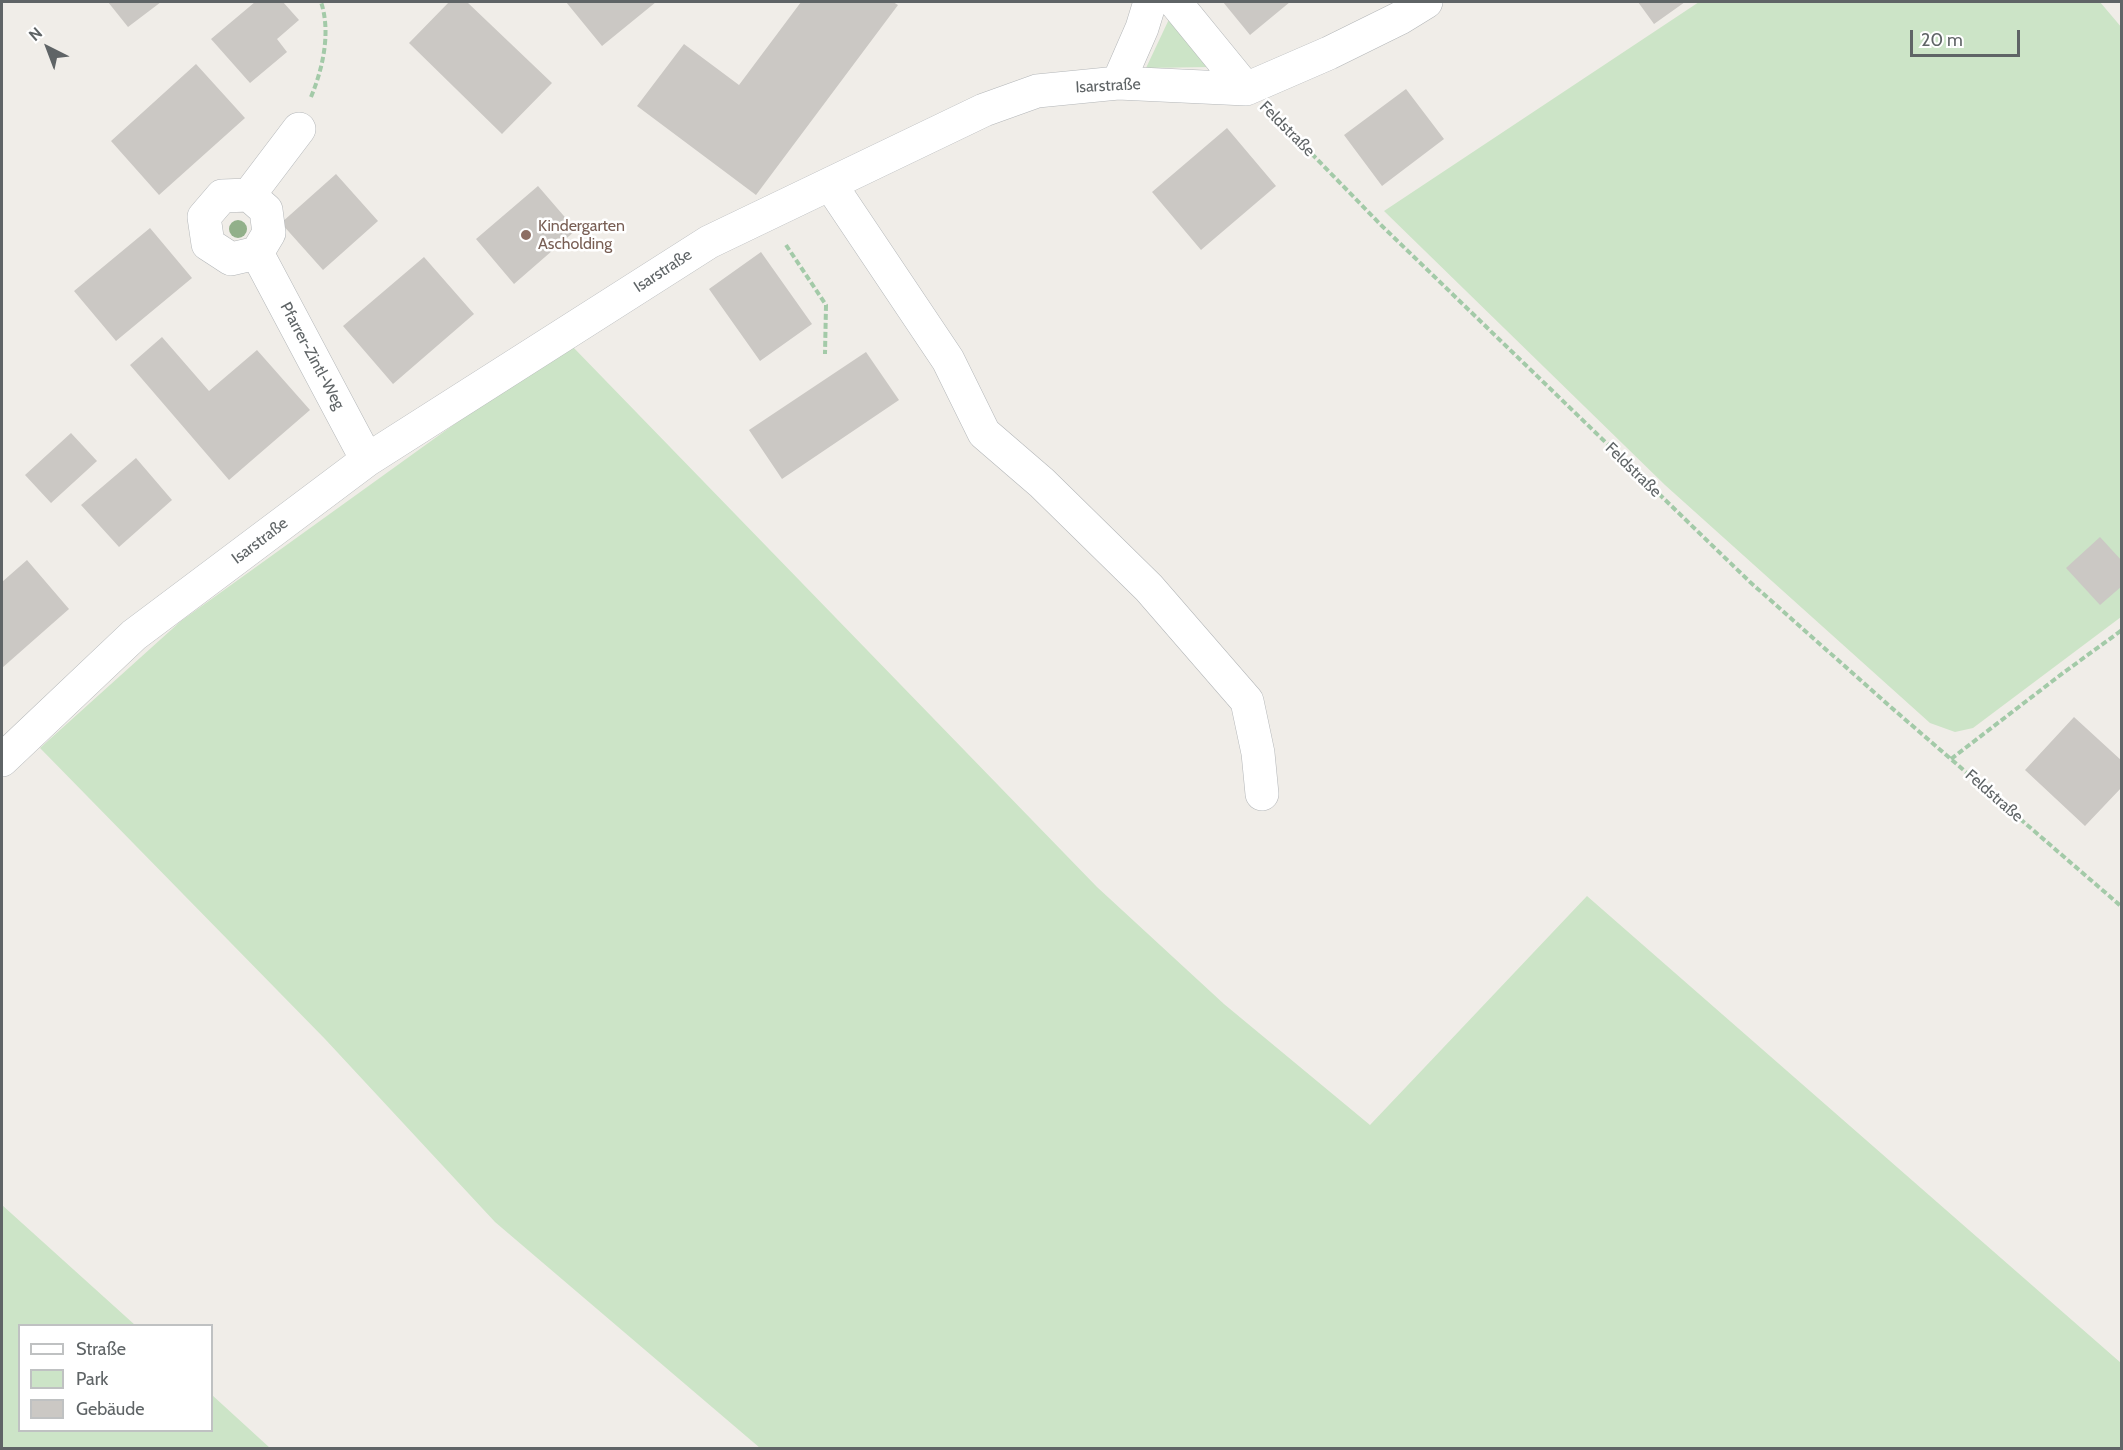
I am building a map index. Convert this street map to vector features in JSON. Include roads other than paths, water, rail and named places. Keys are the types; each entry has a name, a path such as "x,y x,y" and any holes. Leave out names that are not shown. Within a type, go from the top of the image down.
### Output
{"street":[{"path":"1118,83 1142,28 1150,2"},
{"name":"Feldstraße","path":"1175,2 1246,89"},
{"name":"Isarstraße","path":"2,760 134,635 367,460 709,242 984,110 1037,91 1118,83 1246,89 1329,53 1400,18 1426,2"},
{"path":"249,195 299,129"},
{"path":"830,184 948,360 984,433 1042,483 1149,588 1247,701 1258,753 1262,794"},
{"path":"249,195 266,210 269,233 257,253 231,259 208,244 204,217 222,196 249,195"},
{"name":"Pfarrer-Zintl-Weg","path":"257,253 367,460"}],"place":[{"name":"Kindergarten Ascholding","path":"526,235"}]}
